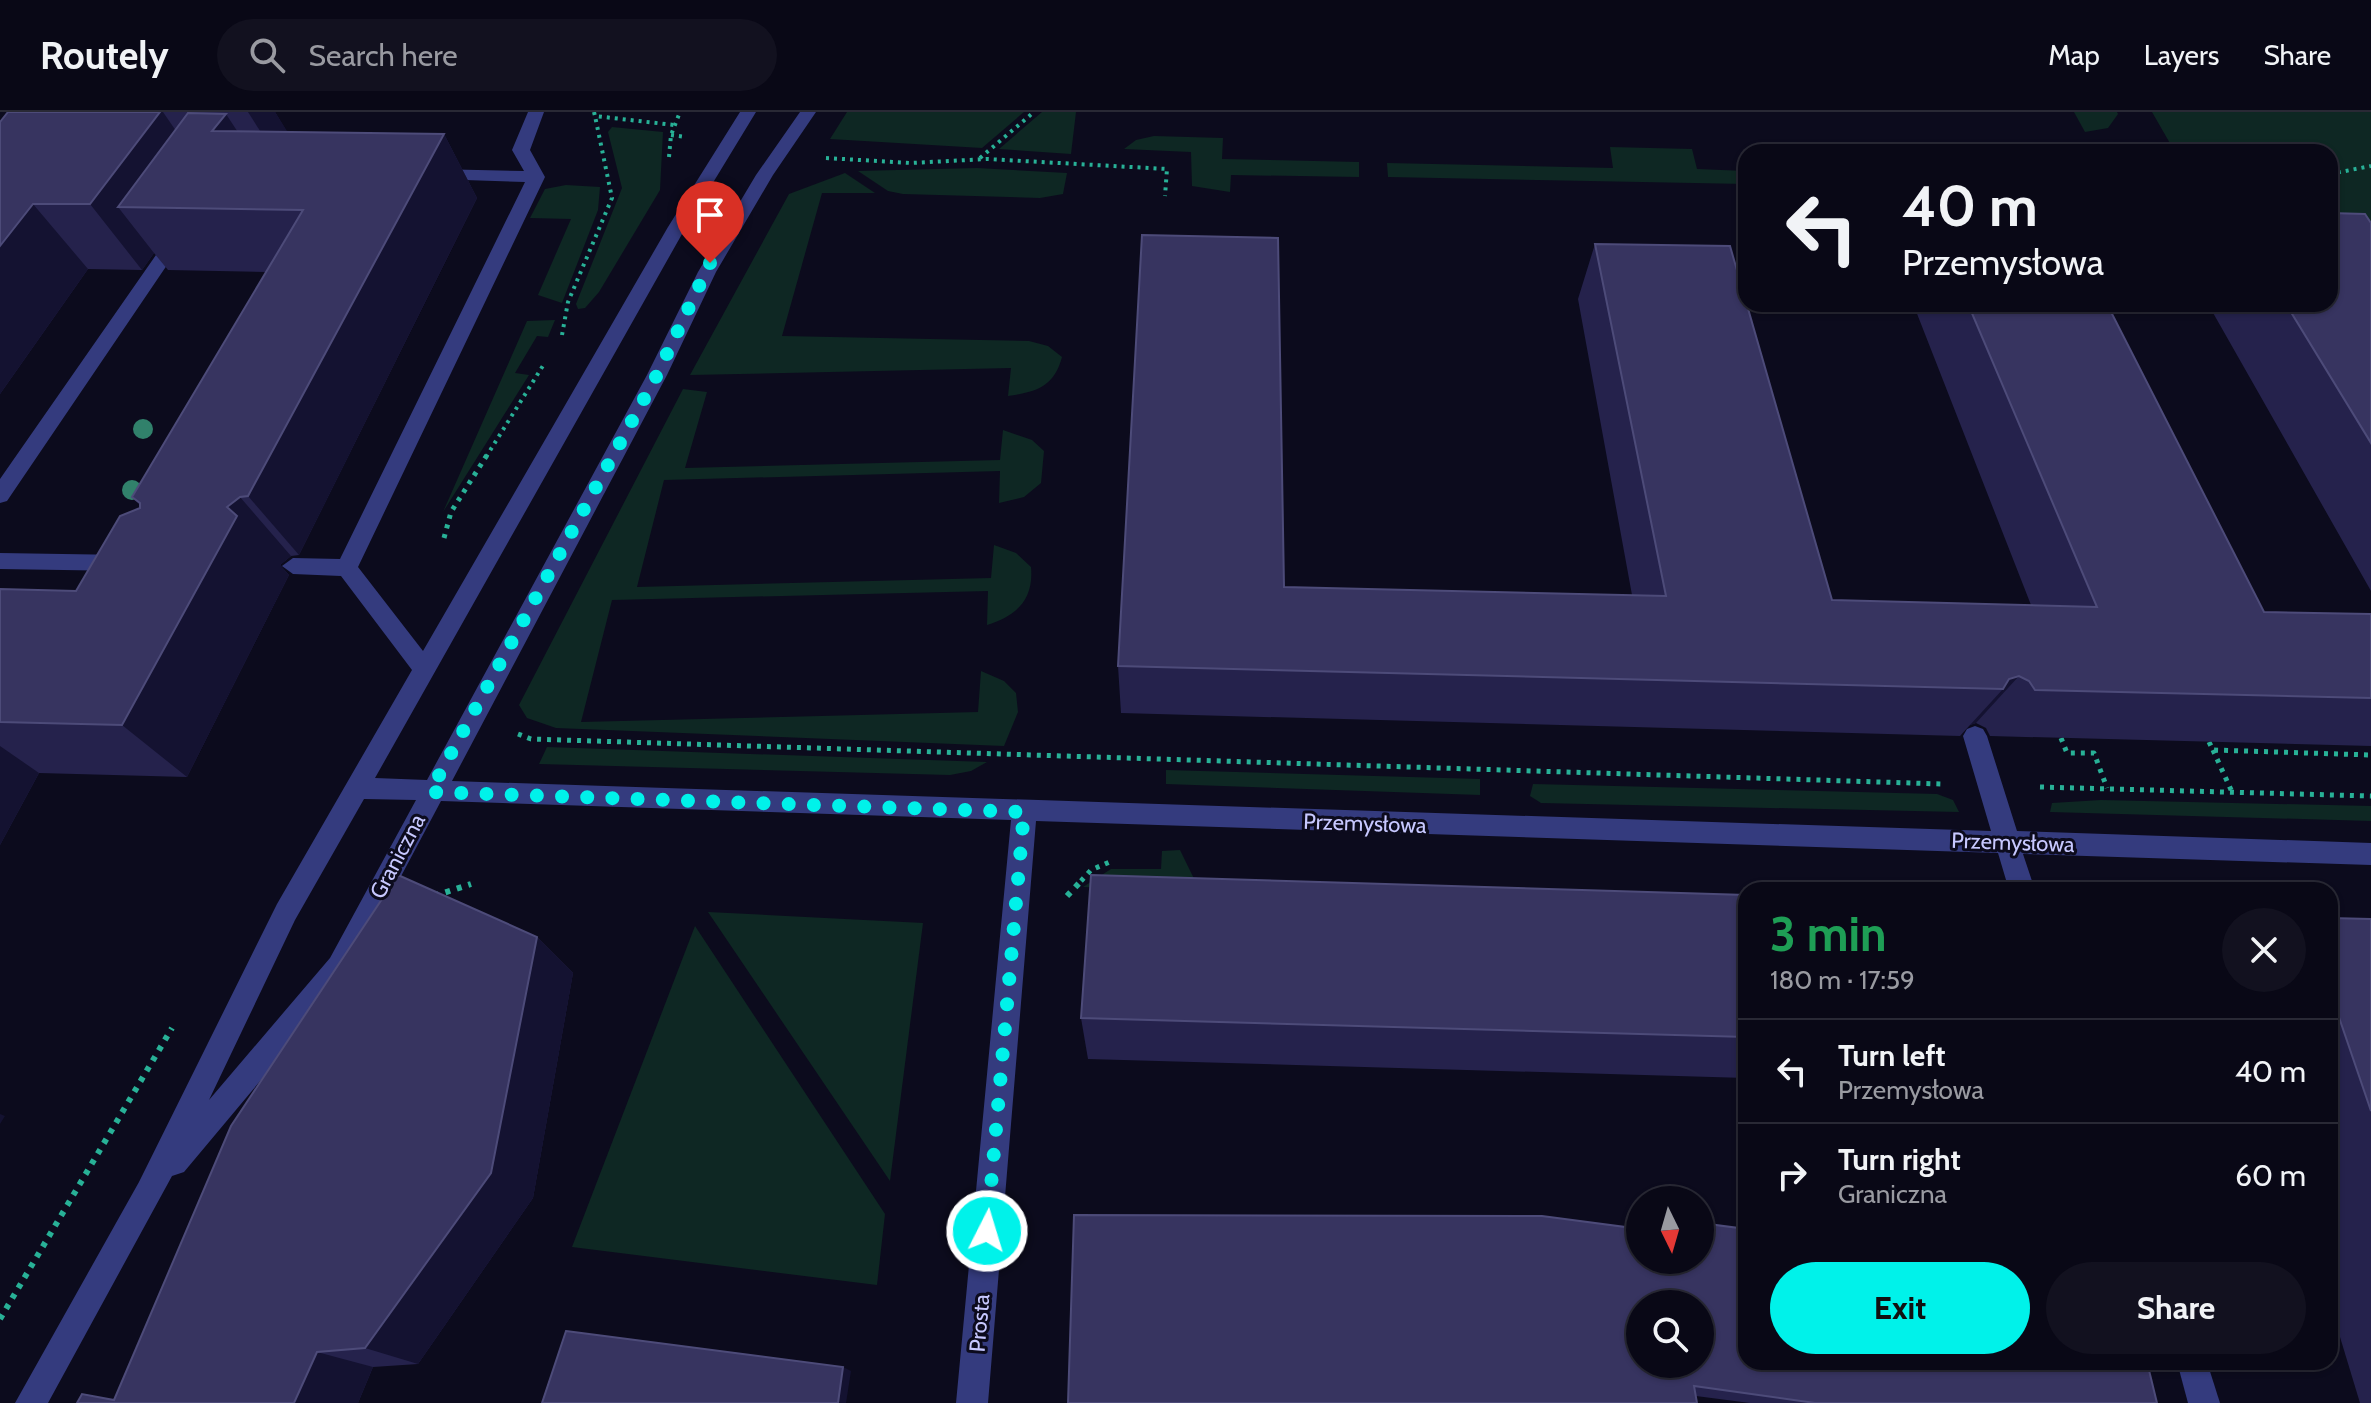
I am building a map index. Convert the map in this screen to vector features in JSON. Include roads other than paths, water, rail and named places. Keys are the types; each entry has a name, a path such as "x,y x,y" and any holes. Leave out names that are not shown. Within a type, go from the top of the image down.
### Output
{"street":[{"path":"536,112 521,150 536,177"},
{"name":"Graniczna","path":"31,1403 149,1192 286,912 426,672 677,227 748,112"},
{"name":"Graniczna","path":"149,1192 339,967 430,792 657,375 696,286 740,211 808,112"},
{"path":"414,174 536,177"},
{"path":"347,568 536,177"},
{"path":"0,495 189,221"},
{"path":"0,561 153,564"},
{"path":"293,566 347,568"},
{"path":"347,568 426,672"},
{"path":"1975,736 2020,882"},
{"name":"Przemysłowa","path":"359,788 2371,854"},
{"name":"Prosta","path":"972,1403 1024,812"},
{"path":"2194,1370 2204,1403"}]}
